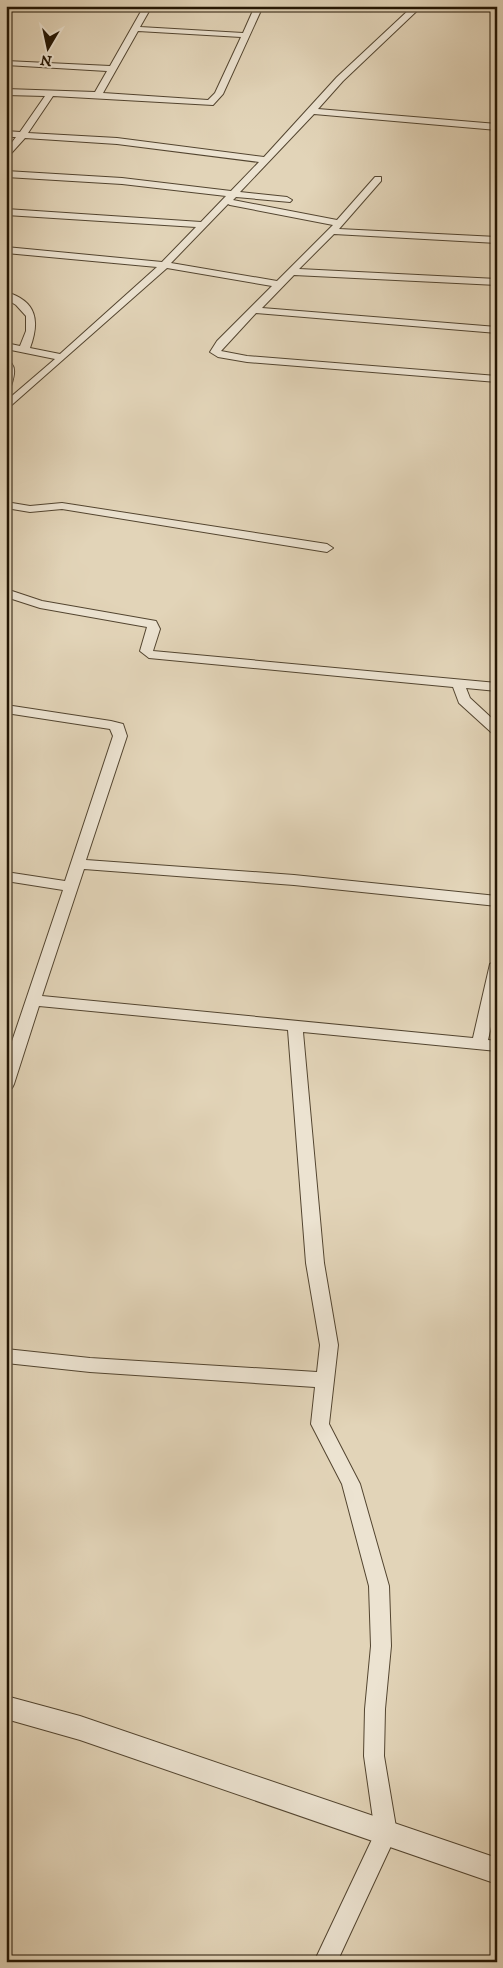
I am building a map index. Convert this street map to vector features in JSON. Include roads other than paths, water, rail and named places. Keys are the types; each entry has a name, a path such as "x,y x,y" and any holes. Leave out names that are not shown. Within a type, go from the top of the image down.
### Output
{"street":[{"path":"98,95 148,6"},
{"path":"6,92 98,95 202,104 212,102 219,94 244,35 256,18 260,6"},
{"path":"9,403 130,299 234,193 340,79 418,6"},
{"path":"136,29 244,35"},
{"path":"6,62 111,69"},
{"path":"6,156 24,134 51,93"},
{"path":"312,111 497,127"},
{"path":"6,134 117,141 265,160"},
{"path":"6,174 107,180 287,200"},
{"path":"378,179 294,272 279,284 216,348 216,354 284,363 497,379"},
{"path":"226,201 335,227 497,240"},
{"path":"6,212 202,225"},
{"path":"6,250 163,265 279,284"},
{"path":"294,272 497,282"},
{"path":"6,294 20,303 31,316 31,331 24,350"},
{"path":"253,310 497,330"},
{"path":"8,348 62,357"},
{"path":"6,363 10,373 6,386"},
{"path":"6,505 30,509 62,506 327,548"},
{"path":"6,593 40,604 152,624 154,629 148,642 147,653 497,687"},
{"path":"458,684 464,700 497,730"},
{"path":"6,709 111,725 120,731 118,744 80,864 34,1000 11,1055 6,1084"},
{"path":"80,864 294,880 497,902"},
{"path":"6,876 48,884 71,886"},
{"path":"480,1043 497,964"},
{"path":"34,1000 497,1046"},
{"path":"295,1026 314,1254 329,1345 320,1420 321,1428 348,1477 379,1586 381,1602 381,1646 375,1709 374,1756 386,1832 324,1962"},
{"path":"6,1356 98,1365 325,1380"},
{"path":"6,1707 80,1728 497,1871"}]}
